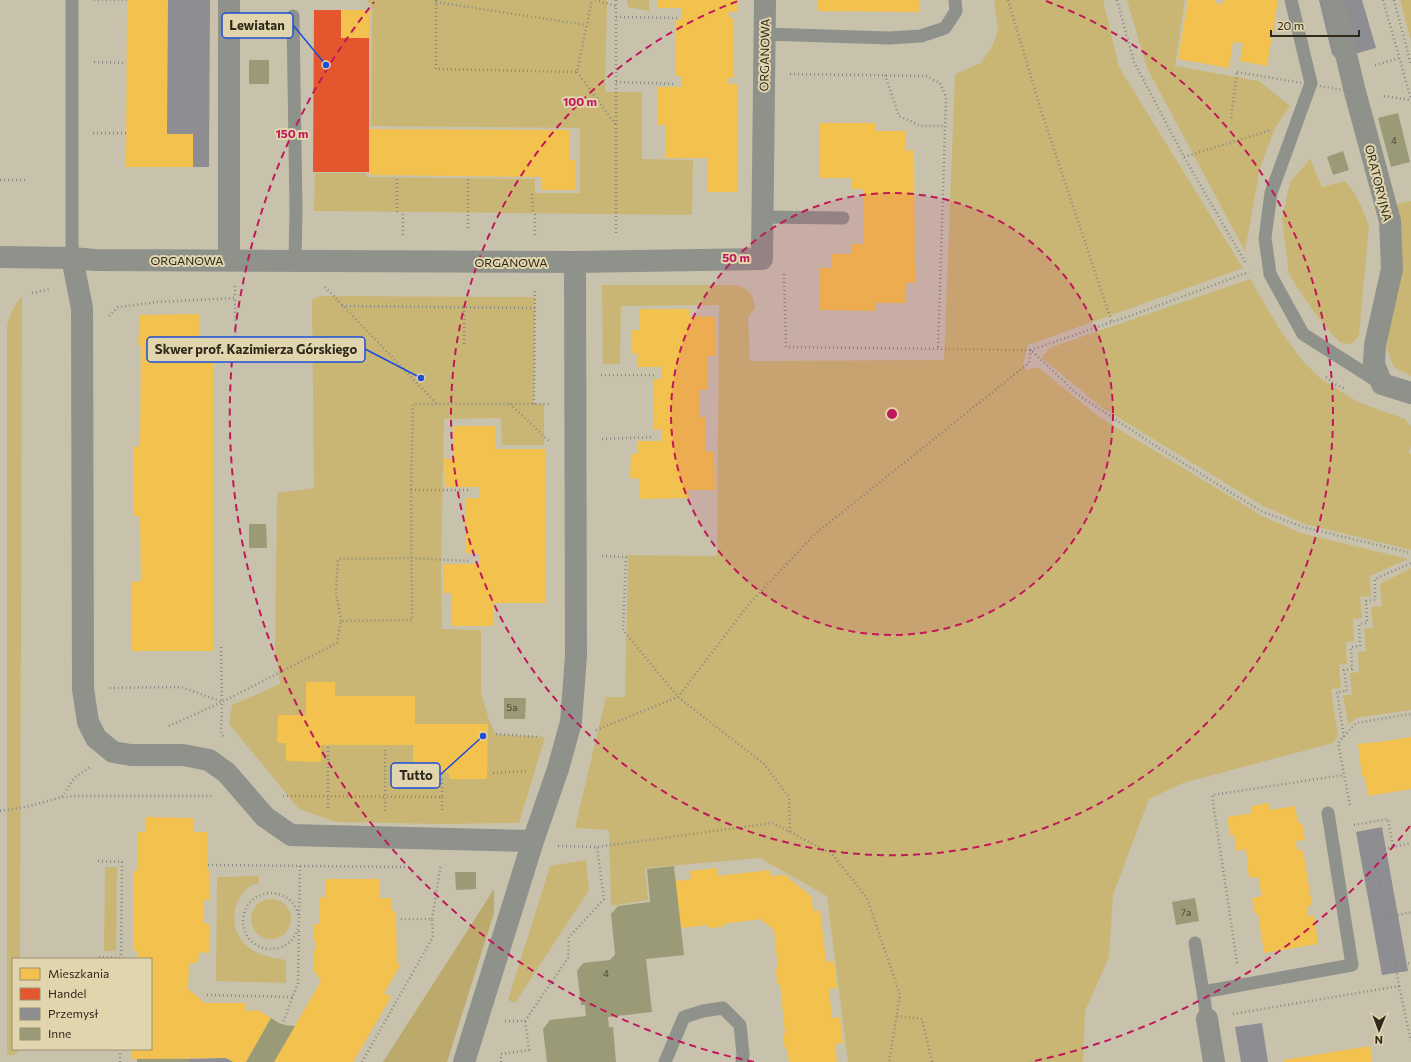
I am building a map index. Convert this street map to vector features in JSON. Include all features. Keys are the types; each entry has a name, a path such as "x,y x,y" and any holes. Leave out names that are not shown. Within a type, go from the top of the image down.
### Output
{"street":[{"path":"229,0 229,260"},
{"name":"ORGANOWA","path":"0,257 72,258 95,260 575,262 762,259 765,0"},
{"name":"ORATORYJNA","path":"1333,0 1355,92 1390,221 1392,269 1375,351 1374,364 1382,384"},
{"path":"72,258 82,308 82,689 88,722 96,738 114,752 131,755 183,755 209,760 227,773 265,816 291,835 533,841"},
{"path":"464,1062 533,841 558,769 571,722 576,656 575,262"},
{"path":"1382,384 1411,394"},
{"path":"1207,1019 1214,1062"}],"lane":[{"path":"72,0 72,258"},
{"path":"764,34 889,38 922,36 945,28 956,11 955,0"},
{"path":"1291,0 1310,83 1271,193 1265,238 1270,274 1303,334 1382,384"},
{"path":"293,16 296,210 295,260"},
{"path":"762,217 785,216 843,218"},
{"path":"1203,992 1352,965 1328,814"},
{"path":"1195,943 1207,1019"},
{"path":"665,1062 684,1017 703,1011 723,1008 740,1025 743,1054 742,1062"}],"path":[{"path":"92,0 127,0"},
{"path":"616,6 594,0 586,25 577,72 616,125"},
{"path":"616,0 617,261"},
{"path":"1008,0 1041,110 1112,323"},
{"path":"784,271 786,347 1032,350 1112,323 1251,272 1184,157 1134,62 1117,0"},
{"path":"1383,0 1411,99"},
{"path":"1394,0 1411,65"},
{"path":"577,72 436,69 436,1 586,25"},
{"path":"616,17 678,18"},
{"path":"1386,62 1400,58"},
{"path":"91,62 126,63"},
{"path":"1231,118 1237,72 1355,92"},
{"path":"788,74 926,76 940,83 946,97 938,349"},
{"path":"885,75 899,116 921,126 945,126"},
{"path":"1291,85 1292,79"},
{"path":"616,82 676,84"},
{"path":"1184,157 1275,128"},
{"path":"91,133 126,133"},
{"path":"397,179 397,212"},
{"path":"468,179 468,230"},
{"path":"0,180 26,180"},
{"path":"532,194 535,237"},
{"path":"403,212 403,238"},
{"path":"32,293 78,284"},
{"path":"324,287 436,404"},
{"path":"104,320 118,307 157,302 235,298 236,363"},
{"path":"342,306 535,308"},
{"path":"464,307 464,346"},
{"path":"1032,350 1077,394 1162,450 1262,511 1303,527 1411,554"},
{"path":"594,730 678,697 749,604 814,534 1029,363 1032,350"},
{"path":"1322,374 1333,383 1351,392"},
{"path":"595,375 655,375"},
{"path":"341,620 412,620 411,490 413,404 553,404"},
{"path":"510,404 553,445"},
{"path":"595,439 654,437"},
{"path":"411,490 470,490"},
{"path":"596,556 626,557 623,630 678,697 764,764 789,797 790,833"},
{"path":"164,729 222,702 337,643 341,620 336,592 338,559 412,558 470,561"},
{"path":"1344,737 1337,692 1347,691 1344,670 1352,669 1351,647 1360,646 1359,624 1367,623 1366,601 1375,600 1375,579 1411,563"},
{"path":"221,647 221,734 226,740"},
{"path":"107,688 181,687 222,702"},
{"path":"1351,811 1338,743 1356,723 1411,714"},
{"path":"496,734 545,738"},
{"path":"328,747 328,836"},
{"path":"385,837 386,749"},
{"path":"62,797 75,777 114,752"},
{"path":"1237,964 1212,795 1344,774"},
{"path":"0,811 30,806 62,797 74,796"},
{"path":"1352,819 1354,826 1388,819 1393,847"},
{"path":"533,841 553,846 597,847 773,823 832,854 867,898 900,995 889,1062"},
{"path":"1374,851 1411,844"},
{"path":"501,1062 501,1054 529,1050 524,1021 568,958 568,937 604,898 597,847"},
{"path":"98,861 122,862 121,958 99,957"},
{"path":"208,865 411,867"},
{"path":"282,1025 298,983 300,865"},
{"path":"434,867 441,867"},
{"path":"272,892 281,894 295,905 299,923 297,932 292,940 284,946 275,949 266,948 257,945 249,939 243,921 244,912 248,904 255,897 272,892"},
{"path":"1386,918 1411,912"},
{"path":"362,1062 433,937 432,919 400,919"},
{"path":"1396,965 1411,963"},
{"path":"1399,986 1411,1038"},
{"path":"207,995 292,997"},
{"path":"1230,1014 1267,1008"},
{"path":"897,1016 922,1019 932,1062"},
{"path":"478,1018 494,1021 524,1021"},
{"path":"120,1050 120,1062"}],"shaded area":[{"path":"367,0 607,0 605,92 642,92 642,159 693,160 692,215 314,211 315,173 366,173 366,177 535,179 535,193 580,193 580,128 371,126 372,8"},
{"path":"627,0 649,0 649,11 628,7"},
{"path":"994,0 1103,0 1119,67 1243,268 1028,345 1023,364 1026,370 1038,367 1099,417 1264,517 1301,533 1408,559 1370,576 1371,596 1360,597 1362,618 1353,619 1354,641 1346,642 1347,664 1339,665 1341,688 1331,689 1338,736 1333,743 1183,783 1149,799 1113,895 1109,957 1085,1011 1083,1062 848,1062 827,896 760,858 645,868 648,900 611,906 609,830 575,828 606,697 625,697 628,555 717,556 719,305 621,306 620,364 603,364 602,285 737,285 741,287 748,291 752,296 755,308 748,317 750,361 944,360 955,74 981,63 993,45 998,29"},
{"path":"1127,0 1185,0 1175,66 1259,81 1290,106 1275,128 1260,168 1245,251 1147,68"},
{"path":"1400,0 1411,0 1411,41"},
{"path":"1310,159 1322,187 1345,181 1359,202 1369,226 1359,335 1352,344 1341,343 1331,333 1312,309 1289,275 1282,219 1290,182"},
{"path":"1411,201 1411,376 1394,367 1386,347 1401,245 1397,204"},
{"path":"1250,279 1282,333 1302,360 1321,379 1358,402 1405,419 1411,426 1411,446 1409,453 1411,454 1411,550 1305,524 1263,506 1101,407 1042,358 1049,348"},
{"path":"22,296 20,958 12,958 12,1050 18,1050 15,1055 7,1055 7,326 9,318"},
{"path":"320,296 535,297 534,404 544,404 544,445 502,445 501,418 444,419 441,569 442,629 481,630 481,693 489,720 496,734 545,737 519,823 442,824 336,822 299,809 229,724 232,705 280,684 275,648 277,493 314,488 312,300"},
{"path":"1411,568 1411,710 1356,718 1348,725 1343,695 1352,695 1350,673 1359,672 1358,652 1366,651 1364,629 1373,628 1371,607 1382,606 1380,584"},
{"path":"586,860 589,890 515,1003 508,1000 550,866"},
{"path":"105,867 117,867 116,951 104,951"},
{"path":"259,876 259,883 250,887 243,893 238,901 234,919 236,929 240,938 255,952 265,956 286,960 286,983 216,981 217,877"},
{"path":"494,889 494,913 447,1062 383,1062"},
{"path":"267,899 275,899 282,902 288,908 291,919 288,930 282,936 275,939 267,939 260,936 254,930 251,923 251,915 254,908 260,902"}],"building: Mieszkania":[{"path":"127,0 168,0 167,134 193,134 193,167 126,167"},
{"path":"657,0 738,0 738,12 728,12 729,18 734,18 734,78 728,78 728,84 738,84 737,192 708,192 708,158 665,158 665,125 657,125 657,87 682,87 681,76 676,76 676,20 682,20 682,8 657,8"},
{"path":"818,0 919,0 919,12 817,11"},
{"path":"1188,0 1216,0 1216,3 1223,4 1223,0 1278,0 1267,66 1240,61 1243,43 1233,42 1229,68 1178,59"},
{"path":"341,10 369,10 369,38 341,38"},
{"path":"820,123 876,123 876,131 906,131 906,151 914,150 915,283 906,283 905,303 875,303 875,311 819,310 819,268 832,268 832,254 852,254 852,244 863,244 863,189 852,189 852,178 820,178"},
{"path":"369,129 570,130 570,160 575,160 575,190 541,190 541,177 369,175"},
{"path":"640,309 690,309 690,316 716,317 716,356 708,356 708,390 699,390 699,417 706,417 706,452 714,451 715,490 688,490 689,498 640,499 640,479 630,478 631,454 637,454 637,441 662,441 661,429 654,430 654,379 662,379 662,367 638,367 638,353 631,354 631,330 640,330"},
{"path":"199,314 199,344 193,345 193,358 214,357 213,651 132,651 132,582 141,581 140,516 133,516 133,447 140,446 141,345 138,345 140,315"},
{"path":"453,426 495,426 495,449 546,449 545,603 494,603 494,626 452,626 452,593 444,593 444,564 479,564 479,554 466,553 466,498 479,498 479,487 445,487 444,458 453,460"},
{"path":"306,682 335,682 335,696 415,696 415,724 488,724 487,779 449,779 449,773 413,772 413,745 321,745 321,762 286,761 286,743 277,743 278,715 306,715"},
{"path":"1411,737 1411,789 1368,796 1365,776 1362,777 1358,744"},
{"path":"1269,803 1270,810 1295,806 1298,823 1302,823 1305,840 1296,841 1297,851 1303,850 1312,905 1307,906 1308,916 1314,915 1318,944 1264,953 1258,914 1255,914 1252,898 1262,896 1258,877 1249,878 1246,849 1236,851 1234,834 1230,835 1227,817 1252,813 1251,806"},
{"path":"145,817 194,818 194,832 207,832 207,870 210,871 210,900 204,900 204,923 209,924 209,953 199,952 198,963 189,963 188,989 205,1003 246,1003 246,1011 258,1010 271,1018 246,1062 233,1062 226,1058 132,1059 132,1050 152,1050 152,958 138,958 138,951 133,951 133,871 138,871 138,832 145,832"},
{"path":"717,868 717,876 770,870 771,876 785,875 812,897 813,911 820,910 826,962 834,961 837,988 829,989 832,1018 840,1017 843,1043 835,1044 837,1062 789,1062 787,1049 785,1050 783,1034 785,1033 780,984 777,984 776,968 778,967 774,930 760,919 723,924 723,927 707,928 707,925 681,928 675,881 691,879 690,871"},
{"path":"326,879 380,879 380,898 391,898 391,911 396,911 397,964 401,964 384,993 391,997 353,1062 274,1062 321,981 313,970 313,950 316,950 316,940 313,940 313,924 319,924 319,897 326,898"},
{"path":"1370,1046 1372,1062 1284,1062 1284,1060"}],"building: Handel":[{"path":"314,10 341,10 341,38 369,38 369,172 313,172"}],"building: Przemysł":[{"path":"168,0 210,0 209,167 193,167 193,134 167,134"},
{"path":"1319,0 1362,0 1376,48 1337,59 1332,54"},
{"path":"1382,827 1408,971 1382,975 1356,832"},
{"path":"1262,1023 1268,1062 1241,1062 1235,1027"},
{"path":"226,1058 233,1062 189,1062 189,1059"}],"building: Inne":[{"path":"249,60 269,60 269,84 249,84"},
{"path":"1398,113 1410,162 1391,167 1378,118"},
{"path":"1343,151 1349,170 1333,175 1327,157"},
{"path":"249,524 266,524 267,548 249,548"},
{"path":"504,698 526,698 525,719 504,719"},
{"path":"674,866 684,955 646,959 652,1012 608,1017 609,1027 613,1027 616,1062 547,1062 543,1029 550,1020 586,1016 585,1005 581,1005 577,971 583,963 610,960 615,954 611,914 618,906 650,902 647,869"},
{"path":"455,872 476,872 476,889 456,890"},
{"path":"1195,898 1199,921 1176,925 1172,902"},
{"path":"271,1018 282,1025 295,1026 274,1062 246,1062"},
{"path":"137,1059 189,1059 189,1062 137,1062"}],"place":[{"name":"Lewiatan","path":"326,65"},
{"name":"Skwer prof. Kazimierza Górskiego","path":"421,378"},
{"name":"Tutto","path":"483,736"}]}
